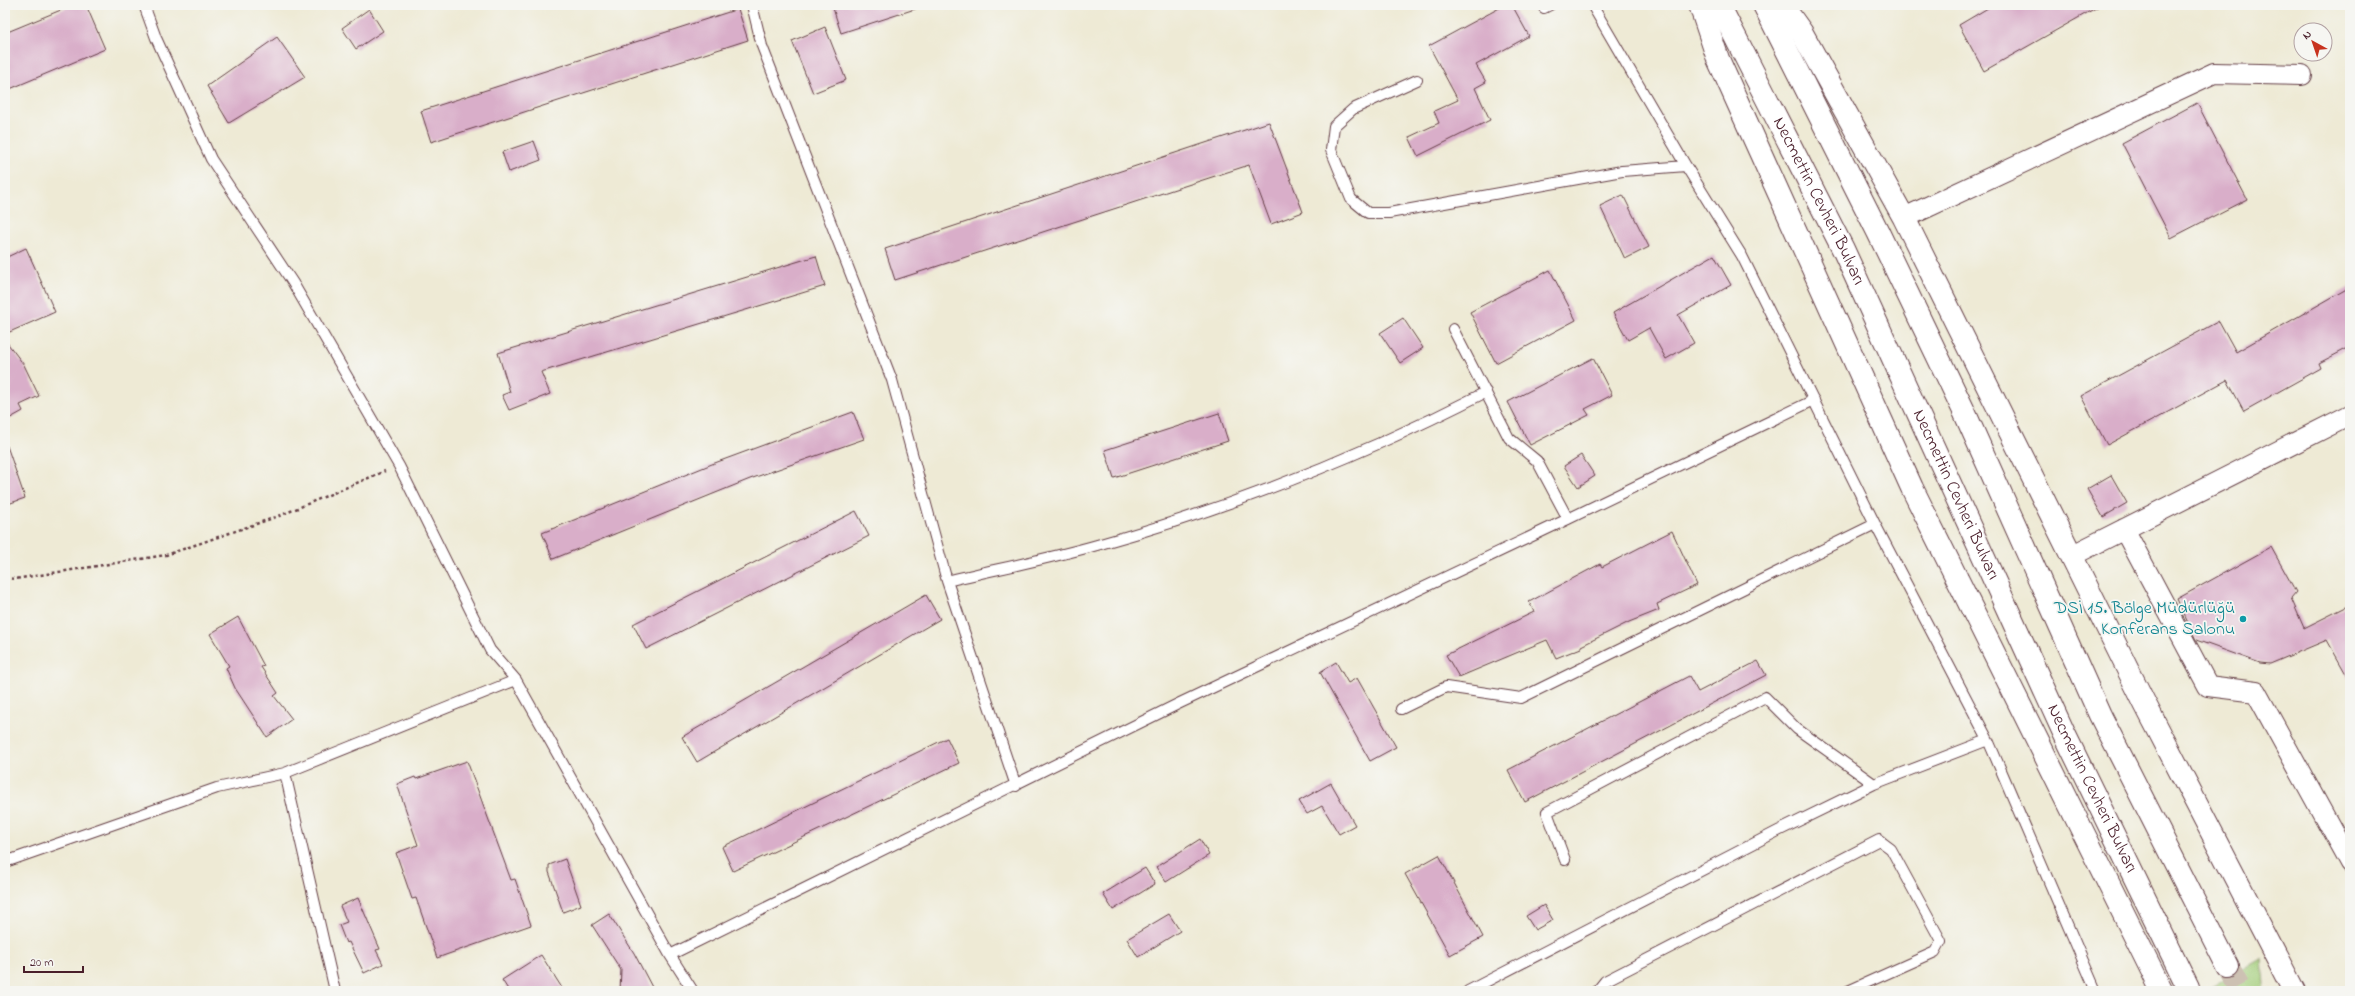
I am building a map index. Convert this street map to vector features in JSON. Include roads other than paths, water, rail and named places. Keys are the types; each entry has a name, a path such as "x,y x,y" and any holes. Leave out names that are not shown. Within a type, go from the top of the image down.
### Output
{"main road":[{"path":"1700,5 1718,59 1912,488 2162,991"},
{"name":"Necmettin Cevheri Bulvarı","path":"1719,5 1843,249 2064,733 2188,988"},
{"path":"1764,5 1875,225 1963,409 2100,715 2228,967"},
{"path":"1782,5 1802,33 1904,218 2071,556 2273,953 2294,991"},
{"path":"2273,953 2277,976 2275,991"}],"street":[{"path":"1904,218 2214,73 2302,75"},
{"path":"2071,556 2350,415"},
{"path":"2124,529 2208,686 2256,692 2350,863"}],"lane":[{"path":"144,5 156,38 211,159 293,283 399,466 490,650 516,680 670,955 693,991"},
{"path":"752,5 762,46 892,380 947,581 1016,786"},
{"path":"1592,5 1686,166 1742,256 1875,524 1988,740 2096,991"},
{"path":"1417,80 1353,109 1334,126 1331,150 1351,199 1368,213 1389,213 1622,171 1686,166"},
{"path":"1453,329 1509,438 1537,461 1568,519"},
{"path":"947,581 1096,546 1231,502 1418,427 1486,392"},
{"path":"670,955 1016,786 1180,703 1568,519 1814,400"},
{"path":"1401,709 1446,687 1521,698 1875,524"},
{"path":"5,862 217,788 285,773 516,680"},
{"path":"1565,860 1547,812 1765,697 1797,729 1874,784"},
{"path":"1468,991 1778,831 1874,784 1988,740"},
{"path":"285,773 335,991"},
{"path":"1597,991 1605,981 1879,840 1892,849 1942,941 1935,952 1848,991"}],"tunnel":[{"path":"2228,967 2241,991"}],"place":[{"name":"DSİ 15. Bölge Müdürlüğü Konferans Salonu","path":"2243,619"}]}
